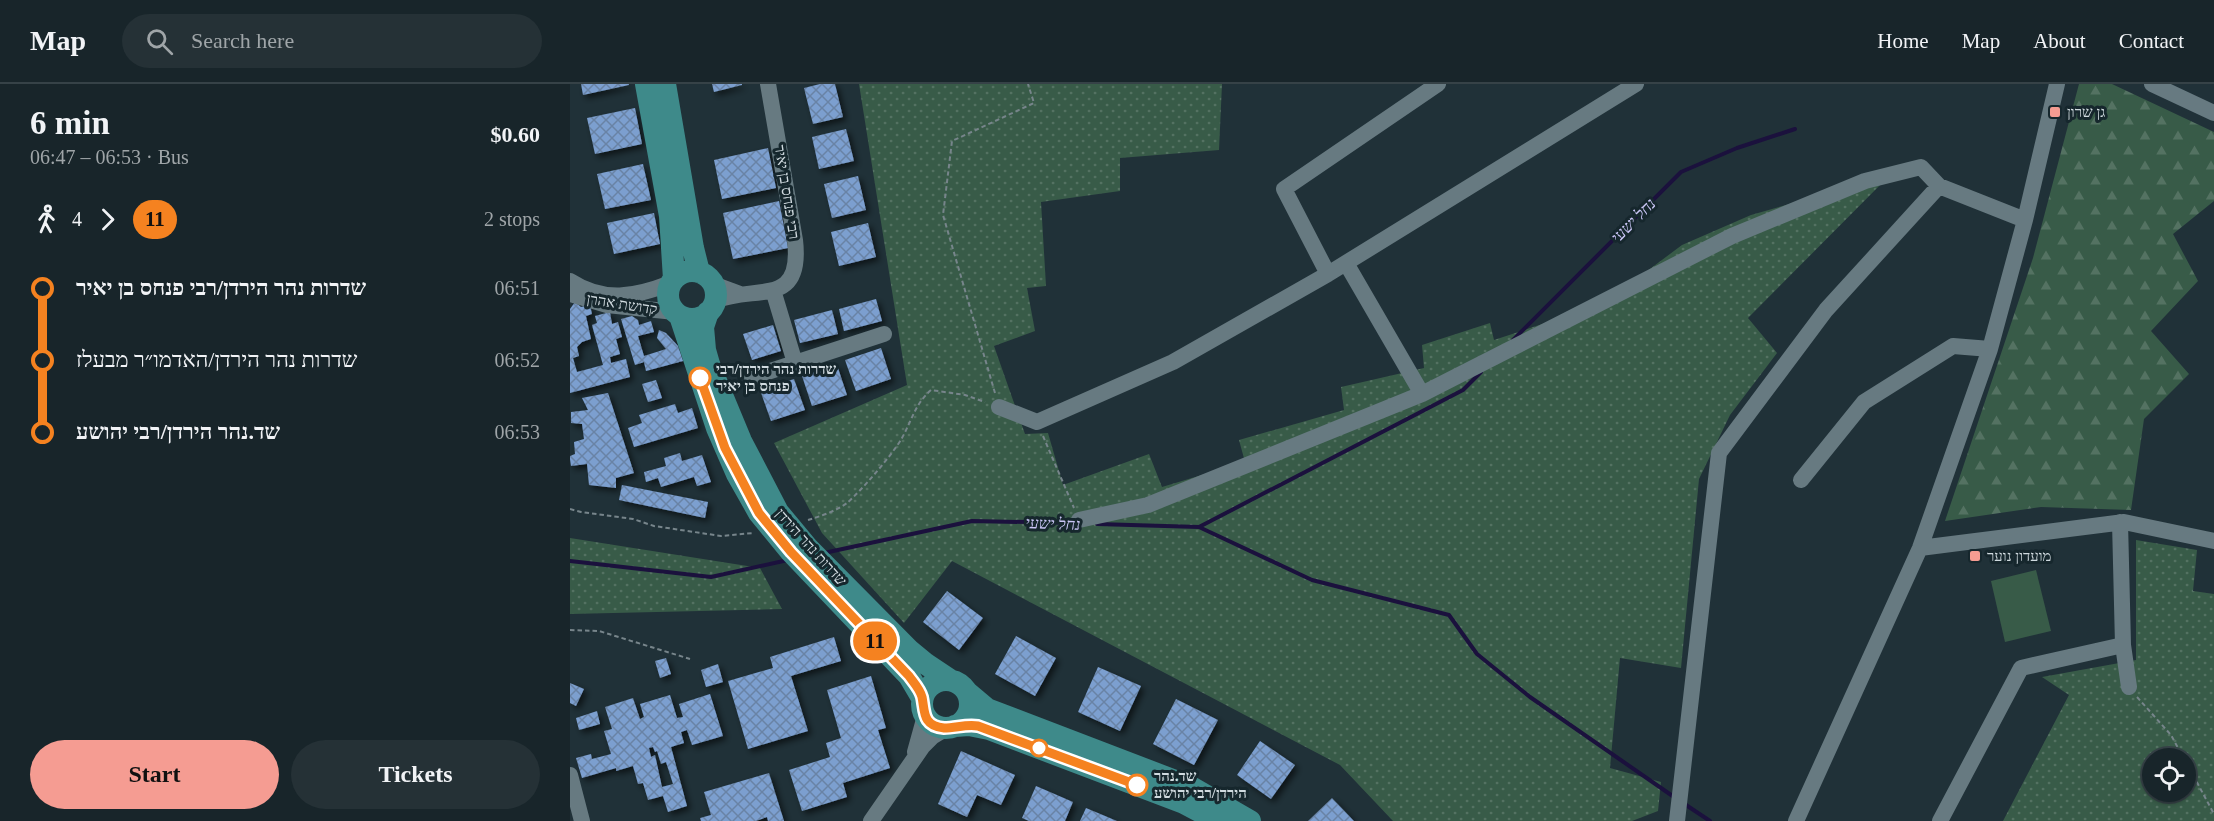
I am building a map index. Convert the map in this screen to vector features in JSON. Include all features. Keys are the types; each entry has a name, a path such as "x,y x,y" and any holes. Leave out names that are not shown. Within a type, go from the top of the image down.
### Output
{"main road":[{"path":"646,84 671,225 673,281 668,295 677,314 694,319 709,292 686,272 673,281"},
{"name":"שדרות נהר הירדן","path":"665,84 693,248 709,292 703,327 705,350 741,441 764,519 808,548 909,650 959,686 987,710 1191,788 1250,821"},
{"name":"שדרות נהר הירדן","path":"677,314 717,428 737,474 764,519 791,552 909,676 918,687 924,707"},
{"path":"951,727 967,716 970,701 959,686 936,682 930,686 924,707 934,725 951,727 969,725 989,729 1184,803 1218,821"}],"street":[{"name":"רבי פנחס בן יאיר","path":"768,84 795,240 796,260 791,279 773,290"},
{"path":"1328,274 1284,189 1438,84"},
{"path":"999,407 1037,422 1173,362 1328,274 1636,84"},
{"path":"1796,821 1920,548 1990,349 2025,220 2057,84"},
{"path":"2152,84 2214,113"},
{"path":"1079,520 1148,505 1422,394 1732,236 1865,181 1921,167 1939,186 2025,220"},
{"path":"1677,821 1719,453 1826,310 1939,186"},
{"path":"1346,262 1422,394"},
{"name":"קדושת אהרן","path":"570,281 591,291 623,296 648,292 673,281"},
{"path":"709,292 723,297 773,290 795,363"},
{"name":"קדושת אהרן","path":"570,294 607,305 677,314"},
{"path":"753,377 884,334"},
{"path":"1801,480 1864,402 1953,346 1990,349"},
{"path":"1920,548 2120,522 2214,541"},
{"path":"2120,522 2123,645 2129,687"},
{"path":"1940,821 2021,668 2123,645"},
{"path":"907,769 915,752 924,707"},
{"path":"872,821 923,746 932,737 951,727"},
{"path":"570,775 582,821"}],"path":[{"path":"999,407 943,215 952,141 1034,103 1028,84"},
{"path":"801,522 829,513 847,503 890,455 901,439 920,400 931,390 965,395 999,407"},
{"path":"1037,422 1079,520"},
{"path":"570,509 633,519 654,526 721,536 764,519"},
{"path":"570,630 599,632 690,659"},
{"path":"2129,687 2171,735 2178,748"},
{"path":"2196,780 2214,814"}],"green space":[{"path":"859,84 1222,84 1219,150 1120,158 1120,191 1041,202 1046,286 1027,288 1035,331 994,346 1025,434 1048,433 1063,485 1149,454 1162,487 1245,462 1239,440 1344,410 1341,387 1424,368 1422,345 1490,323 1494,340 1603,304 1682,245 1751,215 1890,175 1748,318 1777,353 1730,415 1699,479 1681,668 1620,658 1610,768 1661,782 1658,811 1632,821 1393,821 1340,765 952,561 904,623 822,533 774,443 907,385"},
{"path":"2079,84 2112,84 2214,132 2214,201 2173,234 2198,281 2151,331 2189,374 2144,419 2131,510 2041,507 1945,521 2033,258"},
{"path":"570,538 760,568 782,609 570,614"},
{"path":"2136,540 2197,550 2193,591 2214,594 2214,821 2003,821 2069,695 2042,677 2136,660"},
{"path":"2036,570 2051,631 2005,642 1991,581"}],"building":[{"path":"581,84 629,84 629,85 583,95"},
{"path":"712,84 742,84 742,85 714,92"},
{"path":"820,84 835,84 843,117 813,124 804,88"},
{"path":"635,108 642,144 595,154 587,118"},
{"path":"846,129 854,161 819,169 812,137"},
{"path":"768,148 776,188 722,199 714,160"},
{"path":"643,164 651,200 605,209 597,174"},
{"path":"858,176 866,210 832,218 824,184"},
{"path":"779,201 788,248 733,259 723,213"},
{"path":"654,213 660,244 614,254 607,223"},
{"path":"868,223 876,257 839,266 831,232"},
{"path":"876,299 882,321 844,331 839,309"},
{"path":"575,302 581,307 590,305 592,314 586,316 591,339 582,342 577,347 579,356 573,358 577,372 603,365 592,325 597,323 595,316 610,312 612,324 618,322 622,337 616,339 620,354 610,357 611,363 626,359 630,377 570,393 570,309"},
{"path":"832,310 838,334 800,343 794,320"},
{"path":"632,316 638,320 639,325 651,321 654,332 638,336 644,356 666,349 657,338 659,330 666,333 678,346 683,361 646,371 644,362 635,365 621,319"},
{"path":"773,325 781,351 752,360 743,334"},
{"path":"881,348 891,379 856,391 845,360"},
{"path":"837,365 847,395 812,406 802,376"},
{"path":"794,379 805,410 771,421 760,390"},
{"path":"656,380 662,398 648,402 642,384"},
{"path":"608,393 634,473 616,478 616,488 589,485 587,464 571,466 570,459 570,456 575,454 574,442 584,439 582,424 571,423 571,412 588,410 582,398"},
{"path":"675,404 678,413 692,408 698,428 634,447 628,428 642,423 639,415"},
{"path":"680,453 682,461 702,455 711,482 697,486 694,477 661,487 658,478 646,482 644,472 666,466 664,458"},
{"path":"622,485 708,502 705,518 619,500"},
{"path":"947,591 983,618 959,650 923,622"},
{"path":"1016,636 1056,658 1035,696 995,674"},
{"path":"834,637 841,661 791,676 808,731 748,749 728,681 773,668 770,657"},
{"path":"666,658 671,674 660,678 655,661"},
{"path":"718,664 723,682 706,687 701,670"},
{"path":"1098,667 1141,686 1120,731 1078,712"},
{"path":"871,676 886,728 878,730 890,768 843,783 847,797 802,811 789,770 830,757 826,743 841,738 827,690"},
{"path":"570,683 584,689 576,706 570,703"},
{"path":"710,694 723,736 692,745 687,730 681,732 684,743 671,747 687,806 668,812 663,796 648,800 643,783 638,784 633,766 616,771 616,768 582,778 576,758 591,754 592,759 611,754 604,731 612,729 605,707 633,698 640,719 644,717 640,704 670,695 677,718 683,717 679,704","holes":["653,747 655,752 657,751 661,764 666,762 673,784 662,787 655,755 651,757 649,748"]},
{"path":"1176,699 1218,720 1194,765 1153,744"},
{"path":"597,711 600,724 579,730 576,718"},
{"path":"1260,741 1295,765 1271,799 1237,775"},
{"path":"961,751 1015,775 1001,805 977,795 967,817 938,804"},
{"path":"769,773 784,821 768,821 767,817 756,821 701,821 700,818 711,815 704,792"},
{"path":"1036,786 1073,802 1065,821 1029,821 1022,818"},
{"path":"1332,798 1354,821 1308,821"},
{"path":"1086,808 1117,821 1080,821"}],"waterway":[{"name":"נחל ישעי","path":"1513,340 1681,172 1737,148 1795,129"},
{"name":"נחל ישעי","path":"1097,524 1199,527 1463,390 1481,372"},
{"name":"נחל ישעי","path":"824,553 972,521 1074,523"},
{"path":"1199,527 1312,580 1449,615 1477,654 1530,697 1674,797"},
{"name":"נחל ישעי","path":"570,561 711,577 788,560"},
{"path":"1683,803 1710,821"}],"bus line":[{"name":"11","path":"700,378 725,448 759,513 791,552 918,687 922,698 922,710 929,721 934,725 947,728 969,725 989,729 1137,785"}],"place":[{"name":"גן שרון","path":"2055,112"},
{"name":"שדרות נהר הירדן/רבי פנחס בן יאיר","path":"700,378"},
{"name":"מועדון נוער","path":"1975,556"},
{"name":"שד.נהר הירדן/רבי יהושע","path":"1137,785"}]}
